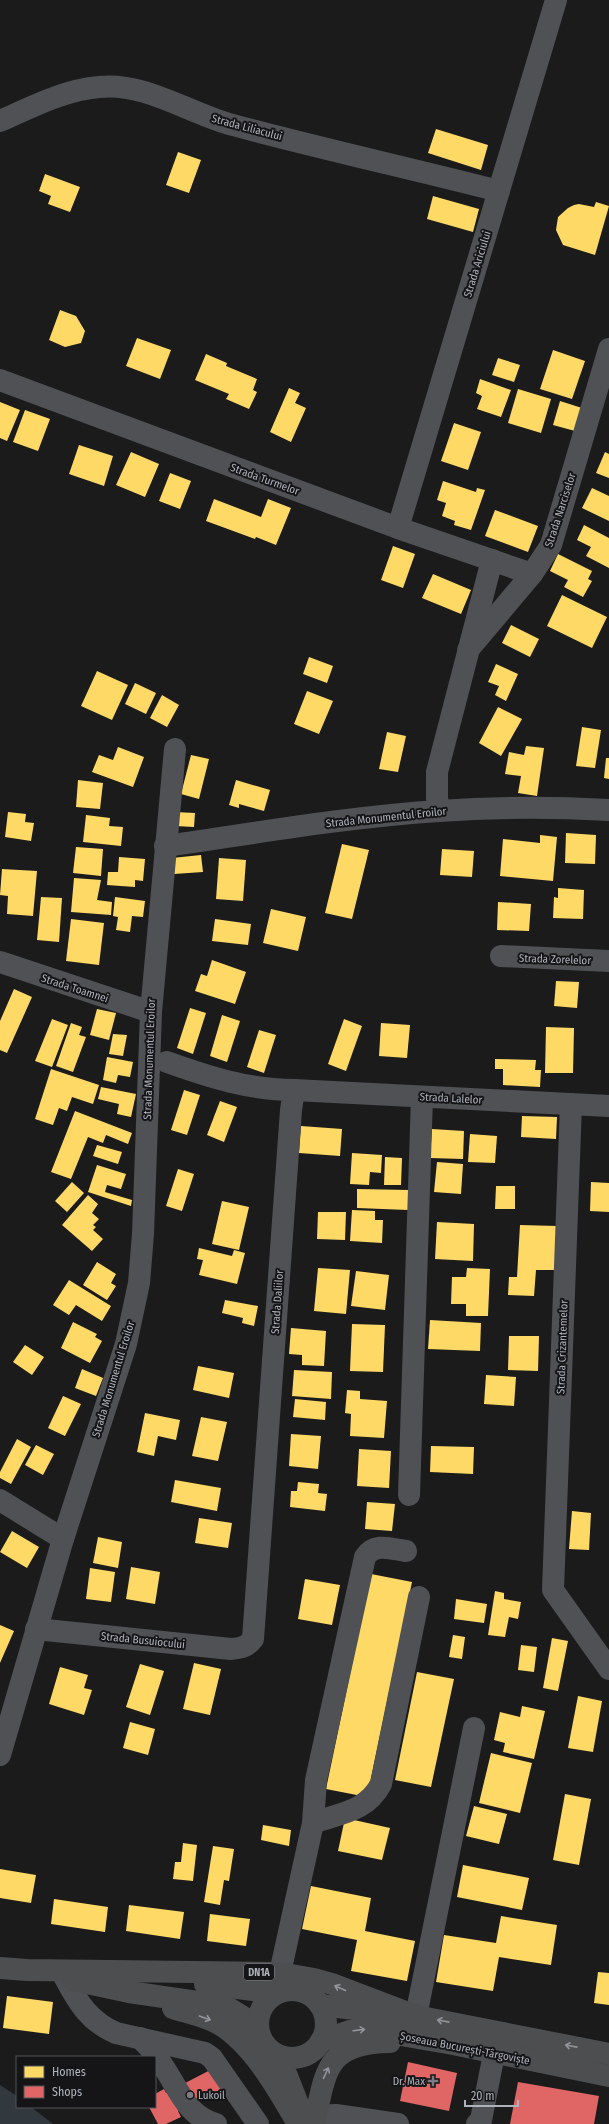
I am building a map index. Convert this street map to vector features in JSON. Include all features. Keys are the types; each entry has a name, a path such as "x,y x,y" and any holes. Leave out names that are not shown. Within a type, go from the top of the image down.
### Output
{"main road":[{"name":"Șoseaua București-Târgoviște","path":"0,1968 96,1971 279,1983 314,1979 332,1984 416,2016"},
{"name":"Șoseaua București-Târgoviște","path":"27,1970 129,1992 225,2006 243,2017 259,2034"},
{"name":"DN1A","path":"275,2054 268,2048 259,2034 259,2014 279,1983 286,1991 305,1993 320,2005"},
{"path":"129,1992 204,2018 231,2032 253,2055 308,2122"},
{"name":"Șoseaua București-Târgoviște","path":"320,2005 416,2016 609,2054"},
{"path":"308,2122 308,2092 317,2046 326,2022 320,2005"},
{"name":"Șoseaua București-Târgoviște","path":"317,2046 350,2031 366,2029 433,2040 494,2054 609,2076"},
{"path":"308,2122 325,2073 336,2059 344,2052 368,2043 433,2040"},
{"path":"275,2054 294,2058 304,2056 317,2046"},
{"path":"275,2054 308,2122"}],"street":[{"name":"Strada Ariciului","path":"398,528 556,0"},
{"name":"Strada Liliacului","path":"0,121 44,101 78,91 100,86 124,88 142,92 228,123 499,191"},
{"name":"Strada Narciselor","path":"468,650 532,574 551,545 609,349"},
{"name":"Strada Turmelor","path":"0,380 398,528 532,574"},
{"name":"Strada Narciselor","path":"439,811 436,792 437,772 492,560"},
{"name":"Strada Monumentul Eroilor","path":"0,1755 63,1539 126,1344 139,1284 144,1234 150,1012 175,750"},
{"name":"Strada Monumentul Eroilor","path":"165,846 309,826 439,811 574,808 609,810"},
{"name":"Strada Zorelelor","path":"501,956 609,961"},
{"name":"Strada Toamnei","path":"0,962 150,1012"},
{"path":"167,1062 236,1084 270,1090 294,1090"},
{"name":"Strada Lalelor","path":"294,1090 609,1106"},
{"name":"Strada Daliilor","path":"249,1644 253,1638 254,1630 291,1110 294,1090"},
{"path":"409,1495 422,1097"},
{"name":"Strada Crizantemelor","path":"571,1104 553,1590 609,1668"},
{"path":"0,1500 63,1539"},
{"path":"279,1983 313,1823 316,1780 365,1557 369,1550 374,1548 406,1551"},
{"path":"313,1823 357,1808 375,1795 381,1784 419,1598"},
{"name":"Strada Busuiocului","path":"36,1629 231,1649 241,1648 249,1644"},
{"path":"416,2016 474,1728"},
{"path":"65,1978 79,2004 97,2023 116,2033 205,2053 212,2058 258,2124"},
{"path":"140,2038 159,2059 187,2106 202,2119 216,2124"},
{"path":"477,2124 481,2120 494,2054"},
{"path":"308,2122 336,2115 398,2124"}],"shaded area":[{"path":"0,2085 16,2095 16,2108 32,2108 53,2124 0,2124"}],"building: Homes":[{"path":"436,129 488,145 481,170 428,153"},
{"path":"178,152 201,160 189,193 166,185"},
{"path":"45,174 80,187 70,212 48,204 51,196 39,191"},
{"path":"433,196 479,209 473,232 427,219"},
{"path":"596,202 609,206 595,255 563,245 556,230 558,217 574,205 579,204 594,207"},
{"path":"60,310 76,316 85,331 81,343 65,347 49,340"},
{"path":"137,338 171,350 160,379 126,366"},
{"path":"553,350 585,361 572,399 540,389"},
{"path":"206,354 227,363 226,366 257,379 253,390 257,392 249,409 226,399 229,394 195,380"},
{"path":"498,358 520,365 514,382 492,375"},
{"path":"480,379 511,390 501,417 477,409 482,396 476,393"},
{"path":"289,388 300,393 295,403 306,408 291,442 270,432"},
{"path":"518,389 551,399 541,433 508,423"},
{"path":"560,401 582,408 575,431 553,425"},
{"path":"0,402 20,410 7,441 0,438"},
{"path":"25,410 50,419 38,451 13,442"},
{"path":"454,423 481,432 468,470 441,461"},
{"path":"79,445 113,456 104,486 69,474"},
{"path":"131,452 159,464 145,497 116,485"},
{"path":"605,452 609,454 609,478 596,473"},
{"path":"170,473 191,481 180,509 159,501"},
{"path":"443,481 476,492 477,488 485,490 471,530 454,525 455,521 442,516 446,503 437,500"},
{"path":"592,488 609,496 609,521 582,508"},
{"path":"214,499 261,517 268,499 291,508 276,545 206,521"},
{"path":"495,510 538,526 528,552 485,536"},
{"path":"584,525 609,538 609,568 586,556 591,547 577,540"},
{"path":"393,546 415,554 403,588 381,580"},
{"path":"558,554 592,571 588,579 592,581 583,597 564,587 568,580 550,571"},
{"path":"433,574 471,590 461,614 422,598"},
{"path":"562,595 607,617 592,648 547,626"},
{"path":"511,625 539,639 530,657 502,643"},
{"path":"309,657 333,666 327,683 303,674"},
{"path":"496,664 518,674 506,701 495,695 499,686 488,682"},
{"path":"97,671 128,685 112,720 81,706"},
{"path":"135,683 156,693 146,714 125,704"},
{"path":"307,691 333,701 319,734 294,724"},
{"path":"162,695 179,705 167,727 150,718"},
{"path":"498,707 522,719 501,756 479,743"},
{"path":"582,727 601,730 595,768 576,766"},
{"path":"387,732 406,736 398,772 379,769"},
{"path":"526,746 544,748 537,796 518,793 521,776 505,774 509,752 524,755"},
{"path":"118,747 144,757 133,787 92,772 99,755 113,760"},
{"path":"191,755 209,759 199,799 181,794"},
{"path":"606,758 609,758 609,779 604,778"},
{"path":"78,780 103,783 100,809 76,807"},
{"path":"236,780 270,790 264,811 239,804 239,808 229,805"},
{"path":"8,812 26,814 25,822 34,823 31,841 5,837"},
{"path":"175,812 195,813 194,827 175,826"},
{"path":"86,815 110,818 109,826 123,827 121,846 83,842"},
{"path":"566,833 596,835 595,864 565,863"},
{"path":"540,835 557,837 553,881 500,876 503,839 540,843"},
{"path":"342,844 369,850 352,919 325,913"},
{"path":"76,847 103,849 101,876 73,873"},
{"path":"442,849 474,851 472,877 440,875"},
{"path":"201,855 203,872 174,874 172,858"},
{"path":"119,857 145,859 143,881 135,880 135,887 107,885 108,872 118,872"},
{"path":"219,858 246,860 243,901 216,899"},
{"path":"2,869 37,871 33,916 7,914 8,896 0,895"},
{"path":"74,878 101,880 97,900 112,902 111,915 71,912"},
{"path":"558,888 584,890 583,919 553,918 554,897 558,898"},
{"path":"41,897 62,898 59,942 37,940"},
{"path":"115,897 145,901 143,917 132,916 130,932 116,930 118,917 113,916"},
{"path":"498,902 531,904 529,931 497,930"},
{"path":"271,909 306,917 298,951 263,943"},
{"path":"71,919 104,923 99,965 66,961"},
{"path":"215,919 251,924 248,945 212,941"},
{"path":"212,960 246,972 235,1004 195,991 201,974 207,976"},
{"path":"556,981 579,982 577,1008 554,1006"},
{"path":"14,989 32,997 7,1053 0,1050 0,1021"},
{"path":"190,1008 206,1013 193,1054 177,1048"},
{"path":"97,1009 116,1013 109,1040 90,1035"},
{"path":"222,1015 240,1021 227,1062 210,1056"},
{"path":"52,1019 68,1025 52,1067 35,1061"},
{"path":"344,1019 362,1026 346,1071 328,1064"},
{"path":"71,1023 82,1027 79,1035 86,1037 73,1072 56,1066"},
{"path":"381,1023 410,1025 407,1058 379,1056"},
{"path":"546,1027 574,1028 573,1073 545,1073"},
{"path":"259,1030 276,1035 264,1073 247,1067"},
{"path":"113,1034 127,1035 123,1056 109,1054"},
{"path":"107,1057 133,1062 130,1077 118,1075 116,1083 103,1080"},
{"path":"495,1059 536,1060 535,1070 541,1070 540,1087 503,1085 503,1069 495,1069"},
{"path":"51,1069 99,1085 93,1104 72,1097 67,1111 59,1108 53,1125 35,1119"},
{"path":"101,1087 136,1094 131,1117 117,1114 119,1104 98,1099"},
{"path":"184,1090 200,1095 187,1135 171,1130"},
{"path":"220,1101 237,1107 224,1142 207,1135"},
{"path":"75,1111 132,1133 128,1144 106,1135 103,1143 88,1137 71,1179 51,1172"},
{"path":"522,1116 557,1117 556,1139 521,1137"},
{"path":"301,1126 342,1129 340,1156 299,1153"},
{"path":"432,1129 464,1131 463,1159 430,1158"},
{"path":"470,1134 497,1136 495,1163 468,1162"},
{"path":"97,1145 122,1152 118,1164 93,1156"},
{"path":"352,1153 382,1155 381,1173 370,1172 369,1185 350,1184"},
{"path":"385,1157 402,1158 401,1185 384,1185"},
{"path":"437,1162 463,1164 461,1194 434,1192"},
{"path":"97,1165 126,1174 121,1189 107,1185 105,1192 132,1200 131,1206 88,1192"},
{"path":"178,1169 194,1174 182,1211 166,1206"},
{"path":"72,1182 84,1193 67,1212 55,1201"},
{"path":"591,1182 609,1183 609,1212 590,1211"},
{"path":"496,1186 515,1186 515,1209 495,1209"},
{"path":"357,1189 409,1190 408,1210 357,1208"},
{"path":"88,1195 98,1204 92,1213 99,1219 93,1225 96,1227 93,1230 103,1239 92,1251 62,1225"},
{"path":"222,1201 249,1207 239,1250 212,1244"},
{"path":"352,1210 375,1211 375,1220 383,1220 382,1243 350,1241"},
{"path":"318,1212 346,1212 345,1240 317,1239"},
{"path":"437,1222 474,1224 473,1261 435,1259"},
{"path":"520,1225 557,1226 555,1270 536,1270 534,1296 508,1295 509,1277 517,1277"},
{"path":"199,1248 232,1256 234,1250 245,1253 237,1284 199,1275 203,1260 197,1259"},
{"path":"97,1262 116,1274 111,1283 116,1286 107,1300 83,1285"},
{"path":"318,1268 350,1270 346,1314 314,1311"},
{"path":"467,1268 490,1269 488,1316 466,1316 466,1304 451,1304 452,1277 466,1277"},
{"path":"356,1271 389,1275 385,1310 351,1306"},
{"path":"69,1280 111,1306 102,1321 76,1305 69,1315 53,1305"},
{"path":"225,1300 258,1306 254,1326 242,1323 243,1318 222,1313"},
{"path":"430,1320 481,1323 480,1351 428,1349"},
{"path":"73,1322 97,1334 95,1337 102,1341 90,1363 61,1348"},
{"path":"352,1324 385,1325 383,1372 350,1371"},
{"path":"291,1328 326,1331 324,1366 302,1365 302,1355 289,1354"},
{"path":"509,1336 539,1336 538,1371 508,1370"},
{"path":"25,1345 44,1357 32,1375 13,1362"},
{"path":"198,1366 234,1373 229,1398 193,1390"},
{"path":"82,1369 103,1378 96,1396 75,1388"},
{"path":"294,1370 332,1372 331,1399 292,1396"},
{"path":"486,1375 516,1377 514,1406 484,1404"},
{"path":"347,1390 360,1391 360,1399 387,1401 384,1438 350,1436 351,1414 345,1413"},
{"path":"63,1396 81,1404 65,1436 48,1428"},
{"path":"295,1399 326,1402 325,1420 293,1417"},
{"path":"145,1413 180,1420 176,1440 158,1436 154,1456 137,1452"},
{"path":"201,1417 227,1422 218,1461 192,1456"},
{"path":"291,1434 321,1436 318,1469 289,1466"},
{"path":"17,1439 31,1447 11,1484 0,1478 0,1472"},
{"path":"36,1445 54,1454 43,1475 25,1465"},
{"path":"431,1446 474,1447 473,1474 430,1472"},
{"path":"359,1449 391,1451 389,1488 357,1486"},
{"path":"175,1480 221,1488 217,1511 171,1502"},
{"path":"298,1482 319,1484 318,1493 327,1494 325,1511 290,1507 291,1491 297,1491"},
{"path":"367,1502 395,1504 392,1531 365,1529"},
{"path":"572,1511 591,1513 589,1550 569,1549"},
{"path":"199,1518 232,1523 228,1548 195,1543"},
{"path":"12,1531 39,1547 27,1568 0,1552"},
{"path":"98,1537 122,1542 118,1568 93,1563"},
{"path":"131,1567 160,1572 155,1604 126,1599"},
{"path":"90,1568 115,1572 111,1602 86,1599"},
{"path":"371,1574 412,1582 367,1797 326,1789"},
{"path":"305,1579 340,1585 332,1625 298,1619"},
{"path":"495,1591 504,1593 504,1599 521,1602 518,1619 509,1617 505,1637 488,1635"},
{"path":"456,1599 487,1604 484,1623 454,1619"},
{"path":"0,1625 14,1631 0,1663"},
{"path":"453,1635 465,1637 462,1659 449,1657"},
{"path":"552,1638 568,1641 558,1691 543,1688"},
{"path":"521,1645 537,1647 534,1672 518,1670"},
{"path":"194,1663 221,1669 210,1715 183,1709"},
{"path":"140,1664 164,1671 150,1715 126,1707"},
{"path":"60,1667 88,1675 84,1688 92,1690 84,1715 49,1704"},
{"path":"417,1672 454,1679 431,1787 395,1780"},
{"path":"578,1696 602,1701 593,1752 568,1748"},
{"path":"522,1706 545,1711 534,1759 503,1752 505,1743 494,1740 500,1712 520,1717"},
{"path":"130,1722 155,1729 148,1755 123,1748"},
{"path":"491,1753 532,1763 520,1813 479,1803"},
{"path":"565,1794 591,1799 579,1865 553,1860"},
{"path":"474,1806 507,1814 499,1844 466,1836"},
{"path":"345,1818 390,1828 382,1860 338,1851"},
{"path":"263,1825 291,1830 289,1846 261,1840"},
{"path":"183,1843 197,1845 193,1881 173,1879 175,1862 181,1862"},
{"path":"213,1846 234,1849 229,1881 224,1880 220,1905 204,1902"},
{"path":"463,1865 529,1878 522,1910 457,1897"},
{"path":"0,1869 36,1875 31,1903 0,1898"},
{"path":"311,1886 371,1898 365,1931 415,1941 407,1981 351,1971 357,1940 302,1929"},
{"path":"54,1899 108,1907 105,1932 51,1924"},
{"path":"129,1905 184,1912 180,1939 126,1931"},
{"path":"210,1914 250,1919 246,1946 207,1941"},
{"path":"501,1916 557,1925 551,1965 499,1957 493,1991 436,1982 444,1935 496,1943"},
{"path":"598,1972 609,1973 609,2005 594,2003"},
{"path":"7,1996 53,2002 49,2034 3,2028"}],"building: Shops":[{"path":"408,2062 457,2073 449,2111 400,2101"},
{"path":"216,2067 226,2087 178,2111 181,2117 166,2124 158,2124 150,2108 156,2108 156,2093 164,2089 166,2093"},
{"path":"518,2082 599,2096 594,2124 510,2124"}],"place":[{"name":"Dr. Max","path":"433,2081"},
{"name":"Lukoil","path":"190,2095"}]}
